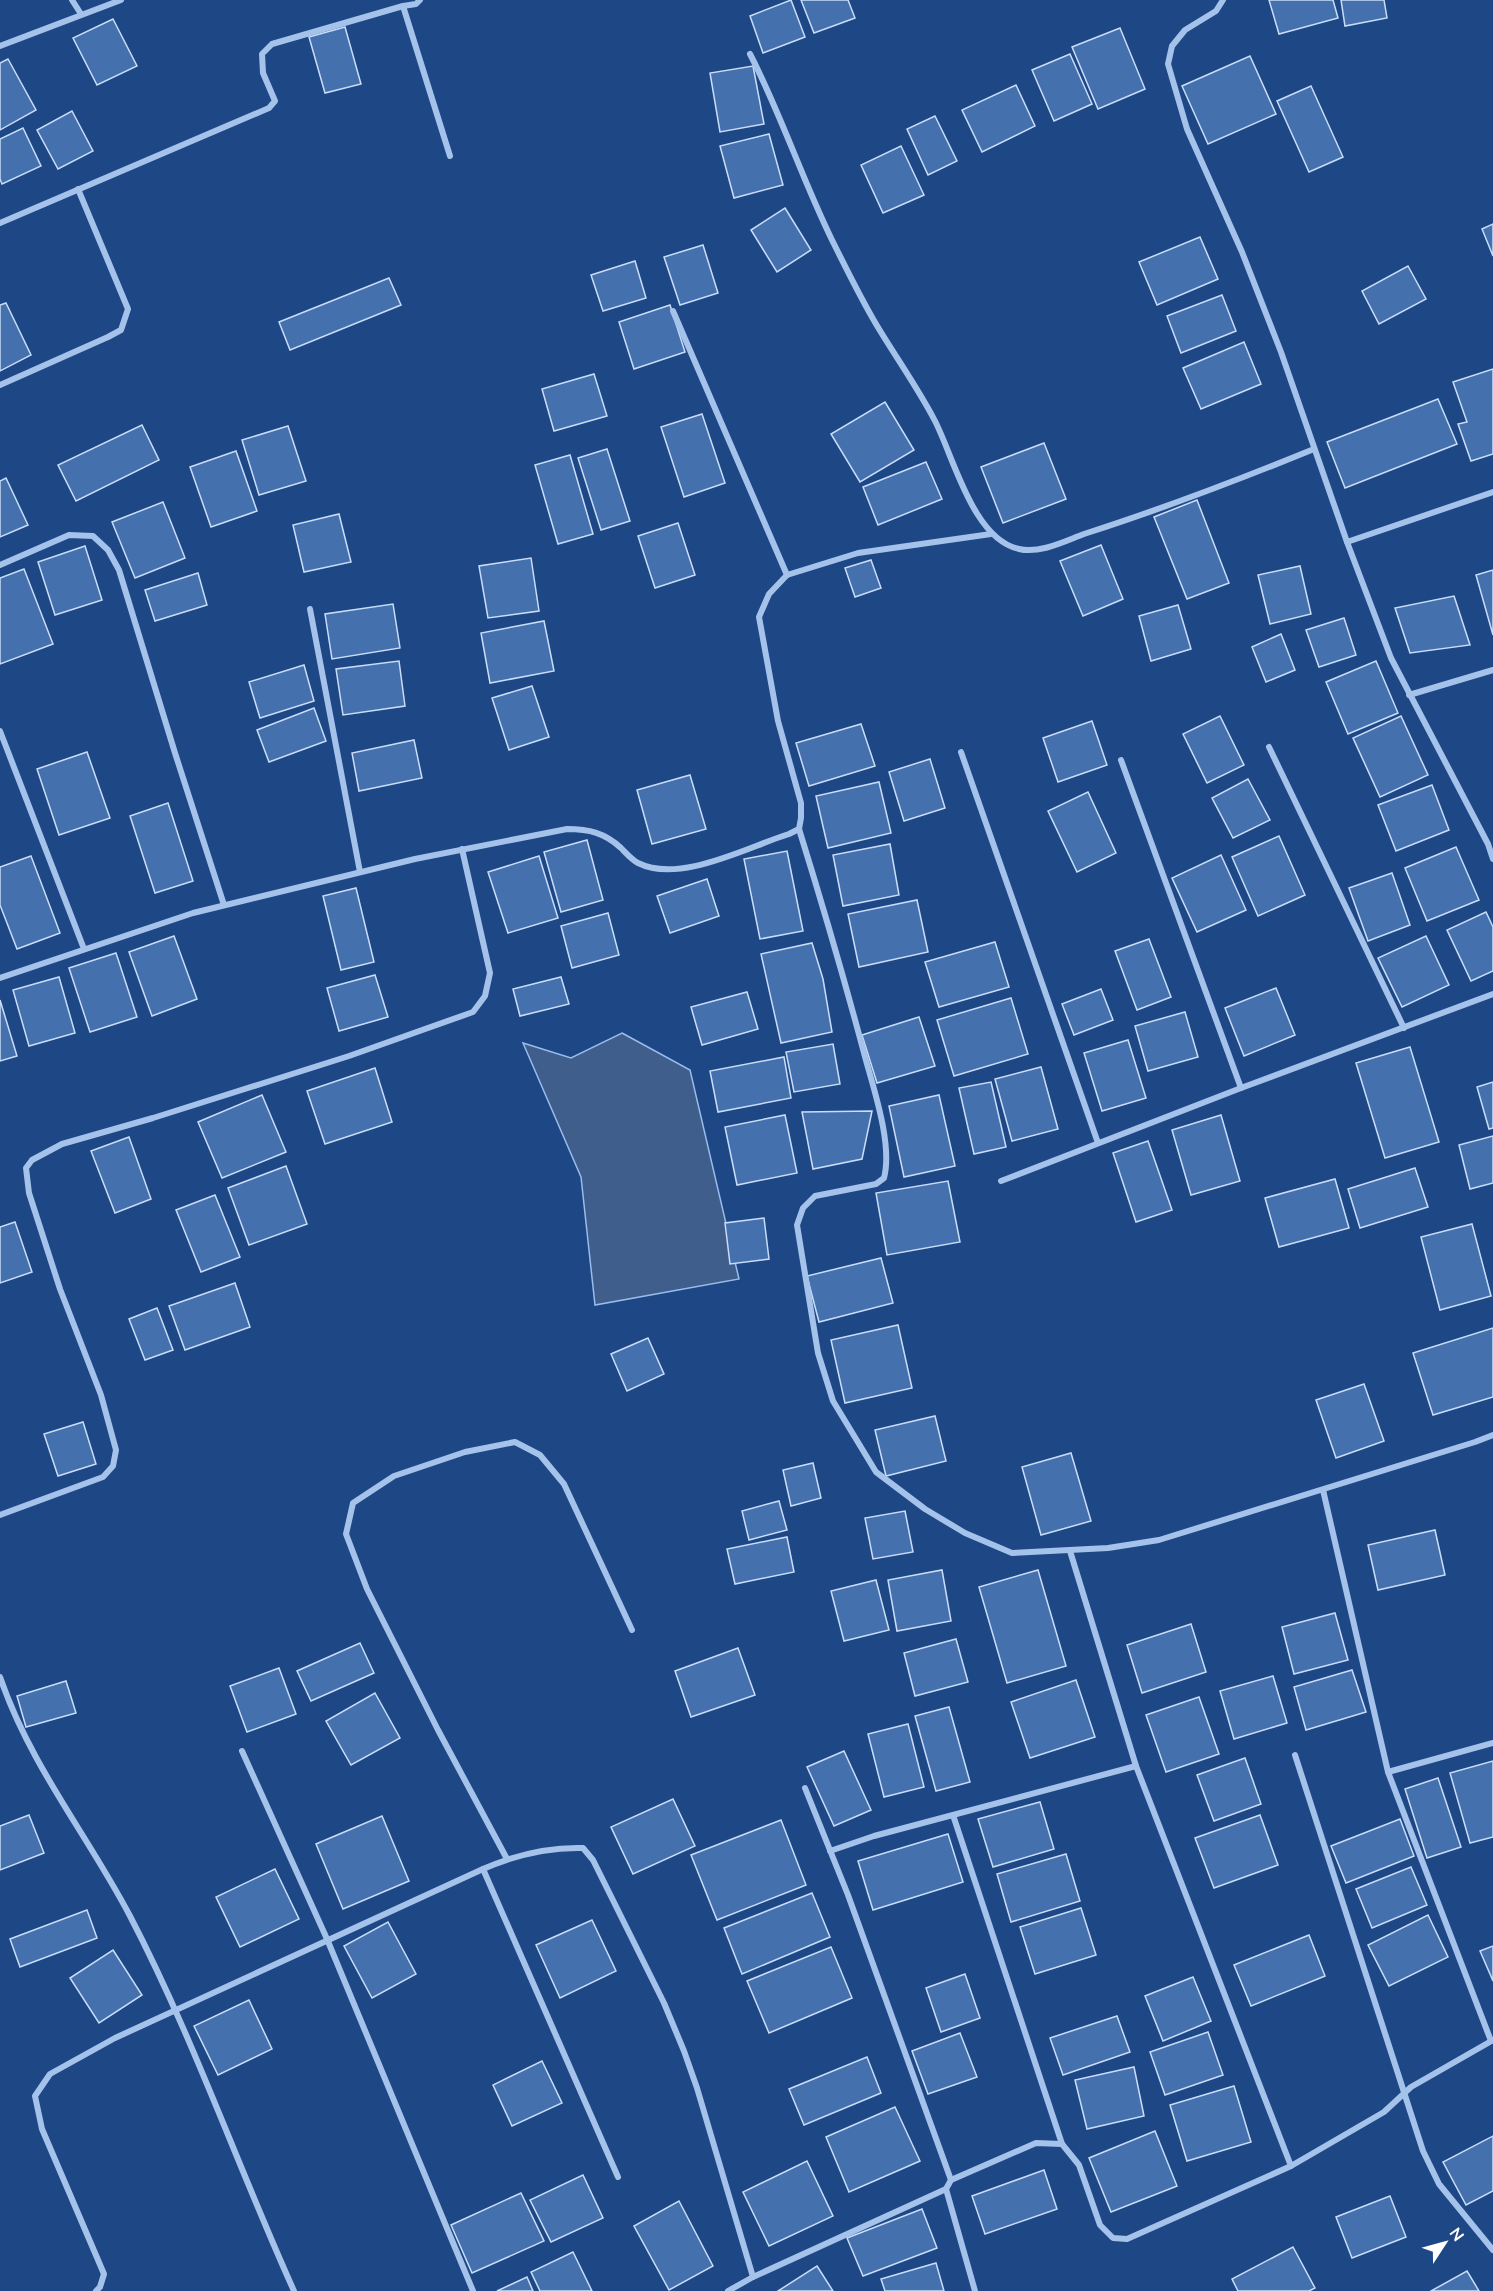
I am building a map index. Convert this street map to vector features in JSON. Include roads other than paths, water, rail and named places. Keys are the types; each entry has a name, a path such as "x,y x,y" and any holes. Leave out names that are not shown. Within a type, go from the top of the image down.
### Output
{"street":[{"path":"72,0 81,14"},
{"path":"0,46 121,0"},
{"path":"0,223 269,108 275,101 263,73 262,54 272,44 416,4 420,0"},
{"path":"1222,0 1216,11 1185,30 1172,46 1168,64 1187,129 1242,252 1281,352 1347,542 1391,658 1488,844 1493,859"},
{"path":"403,6 450,156"},
{"path":"750,54 766,84 832,240 875,322 935,420 967,494 991,534 1018,549 1033,551 1133,518 1314,449"},
{"path":"0,385 121,330 128,309 78,189"},
{"path":"673,311 787,575"},
{"path":"1347,542 1493,492"},
{"path":"991,534 858,553 787,575 769,594 759,617 778,721 801,803 799,829 843,974 879,1109 886,1156 884,1178 876,1184 815,1196 803,1208 797,1225 818,1353 833,1401 876,1472 925,1509 965,1533 1012,1553 1108,1548 1159,1540 1493,1435"},
{"path":"0,565 69,535 93,536 108,550 119,570 174,753 224,905"},
{"path":"310,609 360,872"},
{"path":"1409,695 1493,670"},
{"path":"0,731 84,949"},
{"path":"1269,747 1404,1028"},
{"path":"961,752 1098,1143"},
{"path":"1120,760 1241,1088"},
{"path":"0,978 193,913 462,849 567,829 588,829 611,839 637,863 660,870 694,866 799,829"},
{"path":"0,1515 103,1477 113,1466 116,1450 101,1395 60,1289 29,1193 26,1168 32,1160 62,1144 153,1118 349,1056 473,1012 485,996 490,973 462,849"},
{"path":"1000,1181 1493,994"},
{"path":"507,1859 438,1730 367,1588 346,1534 353,1503 394,1476 465,1452 515,1442 540,1455 564,1484 632,1630"},
{"path":"953,1815 1062,2144 1079,2165 1100,2225 1113,2238 1127,2239 1291,2166 1384,2112 1411,2087 1492,2040 1389,1772 1323,1490"},
{"path":"1070,1551 1136,1766 1291,2166"},
{"path":"0,1677 12,1713 50,1785 129,1915 175,2011 294,2291"},
{"path":"1389,1772 1493,1743"},
{"path":"242,1751 327,1939 473,2291"},
{"path":"1295,1755 1423,2151 1439,2184 1493,2250"},
{"path":"830,1851 874,1836 1136,1766"},
{"path":"805,1788 951,2180"},
{"path":"96,2291 100,2288 104,2274 42,2129 35,2096 50,2074 115,2038 483,1869 507,1859 559,1848 583,1848 593,1860 664,2003 697,2088 753,2277"},
{"path":"483,1869 618,2177"},
{"path":"728,2291 753,2277 946,2189 951,2180 1036,2143 1062,2144"},
{"path":"946,2189 975,2291"}],"water":[{"path":"622,1033 690,1070 739,1279 595,1305 581,1177 523,1043 571,1058"}]}
